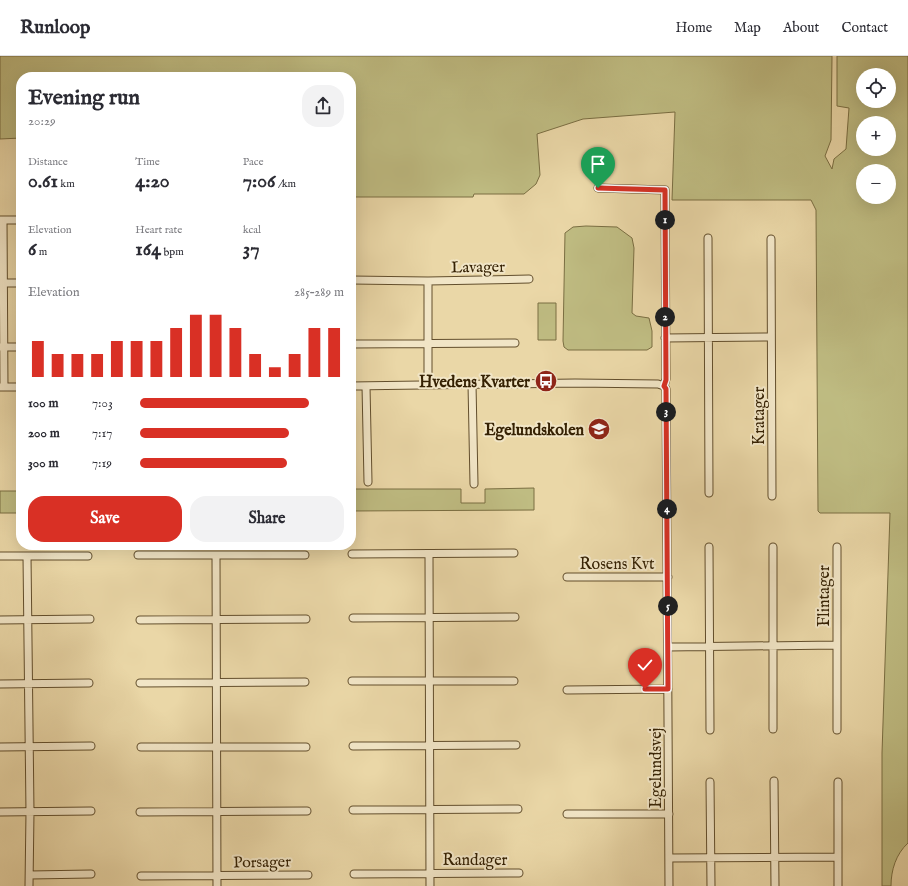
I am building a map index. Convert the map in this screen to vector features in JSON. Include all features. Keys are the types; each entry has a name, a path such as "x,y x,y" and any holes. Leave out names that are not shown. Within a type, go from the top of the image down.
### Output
{"street":[{"name":"Egelundsvej","path":"598,188 665,190 666,380 664,386 666,389 668,577 669,886"},
{"path":"16,220 2,220 2,387 16,387"},
{"path":"708,238 709,493"},
{"name":"Kratager","path":"771,239 772,496"},
{"name":"Lavager","path":"356,280 428,281 529,279"},
{"name":"Lavager","path":"428,281 428,385"},
{"path":"2,283 16,283"},
{"path":"666,338 771,337"},
{"path":"356,344 515,343"},
{"path":"2,347 16,347"},
{"path":"472,384 474,484"},
{"path":"356,386 472,384 658,384 664,386"},
{"path":"366,386 368,482"},
{"path":"710,547 710,730"},
{"path":"773,547 774,729"},
{"name":"Flintager","path":"837,547 838,730"},
{"path":"352,554 514,553"},
{"name":"Randager","path":"429,554 430,886"},
{"path":"138,555 306,555"},
{"name":"Porsager","path":"216,555 217,886"},
{"path":"0,556 88,556"},
{"path":"27,556 30,812 29,886"},
{"name":"Rosens Kvt","path":"567,577 668,577"},
{"path":"353,618 515,618"},
{"path":"0,620 90,619"},
{"path":"140,620 306,619"},
{"name":"Flintager","path":"668,647 710,645 837,645"},
{"path":"352,681 514,681"},
{"path":"140,683 305,682"},
{"path":"0,684 89,683"},
{"path":"567,690 668,689"},
{"path":"353,746 516,745"},
{"path":"0,747 91,746"},
{"path":"141,747 306,747"},
{"path":"774,781 774,886"},
{"path":"710,782 711,886"},
{"path":"838,782 838,886"},
{"path":"353,810 518,809"},
{"path":"0,812 91,811"},
{"path":"140,812 307,811"},
{"path":"567,814 669,814"},
{"path":"669,858 838,857"},
{"name":"Randager","path":"354,874 519,873"},
{"path":"30,875 91,874"},
{"name":"Porsager","path":"141,876 308,874"}],"shaded area":[{"path":"0,56 832,56 831,140 825,156 832,169 834,159 846,149 849,108 837,106 837,56 908,56 908,843 897,857 892,874 891,886 882,886 882,753 890,513 820,513 818,511 816,210 811,200 672,200 675,112 583,119 537,134 540,175 536,184 524,194 474,194 473,197 356,197 356,72 16,72 16,138 0,139"},
{"path":"573,227 617,227 632,238 634,248 632,313 636,316 649,318 652,331 652,347 647,350 568,350 564,347 565,233"},
{"path":"538,303 556,303 556,340 538,340"},
{"path":"534,488 534,510 356,511 356,489 461,489 461,503 485,503 485,489"},
{"path":"0,491 16,491 16,513 0,513"}],"place":[{"name":"Hvedens Kvarter","path":"546,381"},
{"name":"Egelundskolen","path":"599,429"}],"route":[{"path":"598,188 665,190 666,380 664,386 666,389 668,689 645,689"}]}
